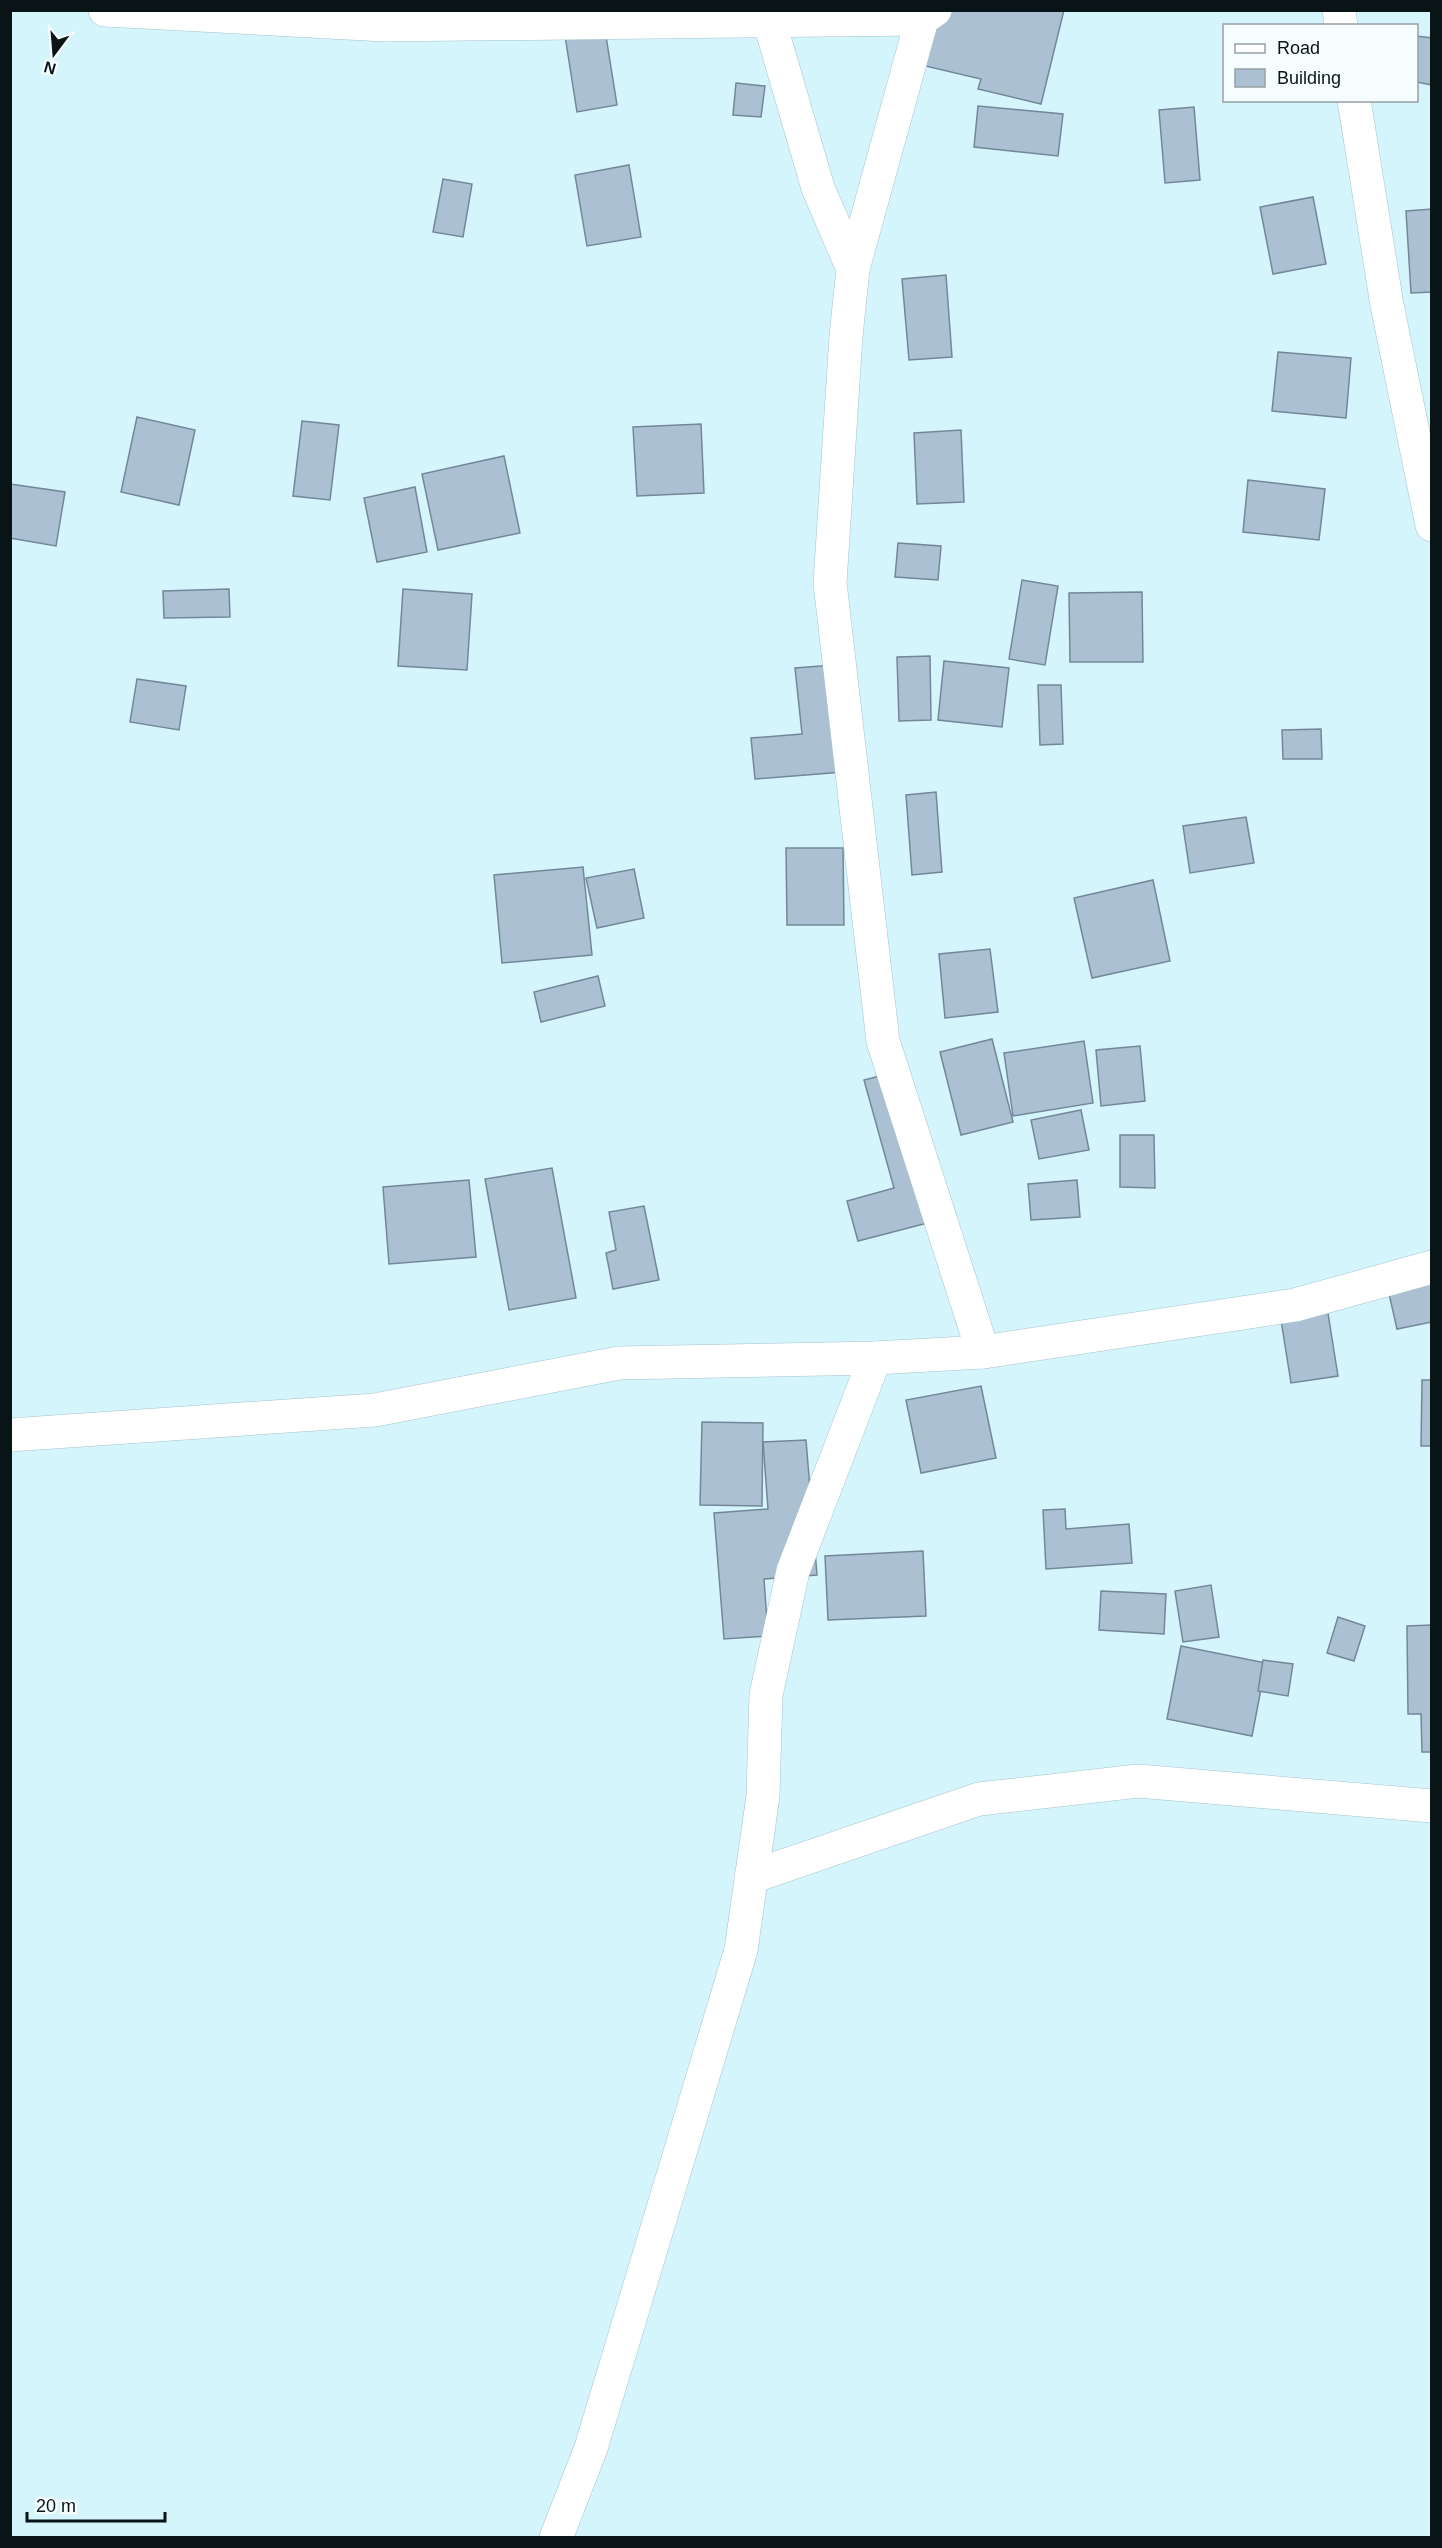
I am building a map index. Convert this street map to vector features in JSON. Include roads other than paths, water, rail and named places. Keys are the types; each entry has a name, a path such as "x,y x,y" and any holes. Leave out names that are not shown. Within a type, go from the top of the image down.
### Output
{"street":[{"path":"105,10 385,25 769,15 928,15 853,269 846,336 830,583 883,1041 983,1352"},
{"path":"769,15 818,188 853,269"},
{"path":"1354,102 1387,305 1431,525"},
{"path":"10,1435 375,1410 619,1363 875,1358 983,1352 1295,1305 1431,1267"},
{"path":"556,2538 591,2448 741,1950 763,1796 766,1695 793,1571 875,1358"},
{"path":"751,1877 979,1799 1138,1781 1431,1806"}]}
